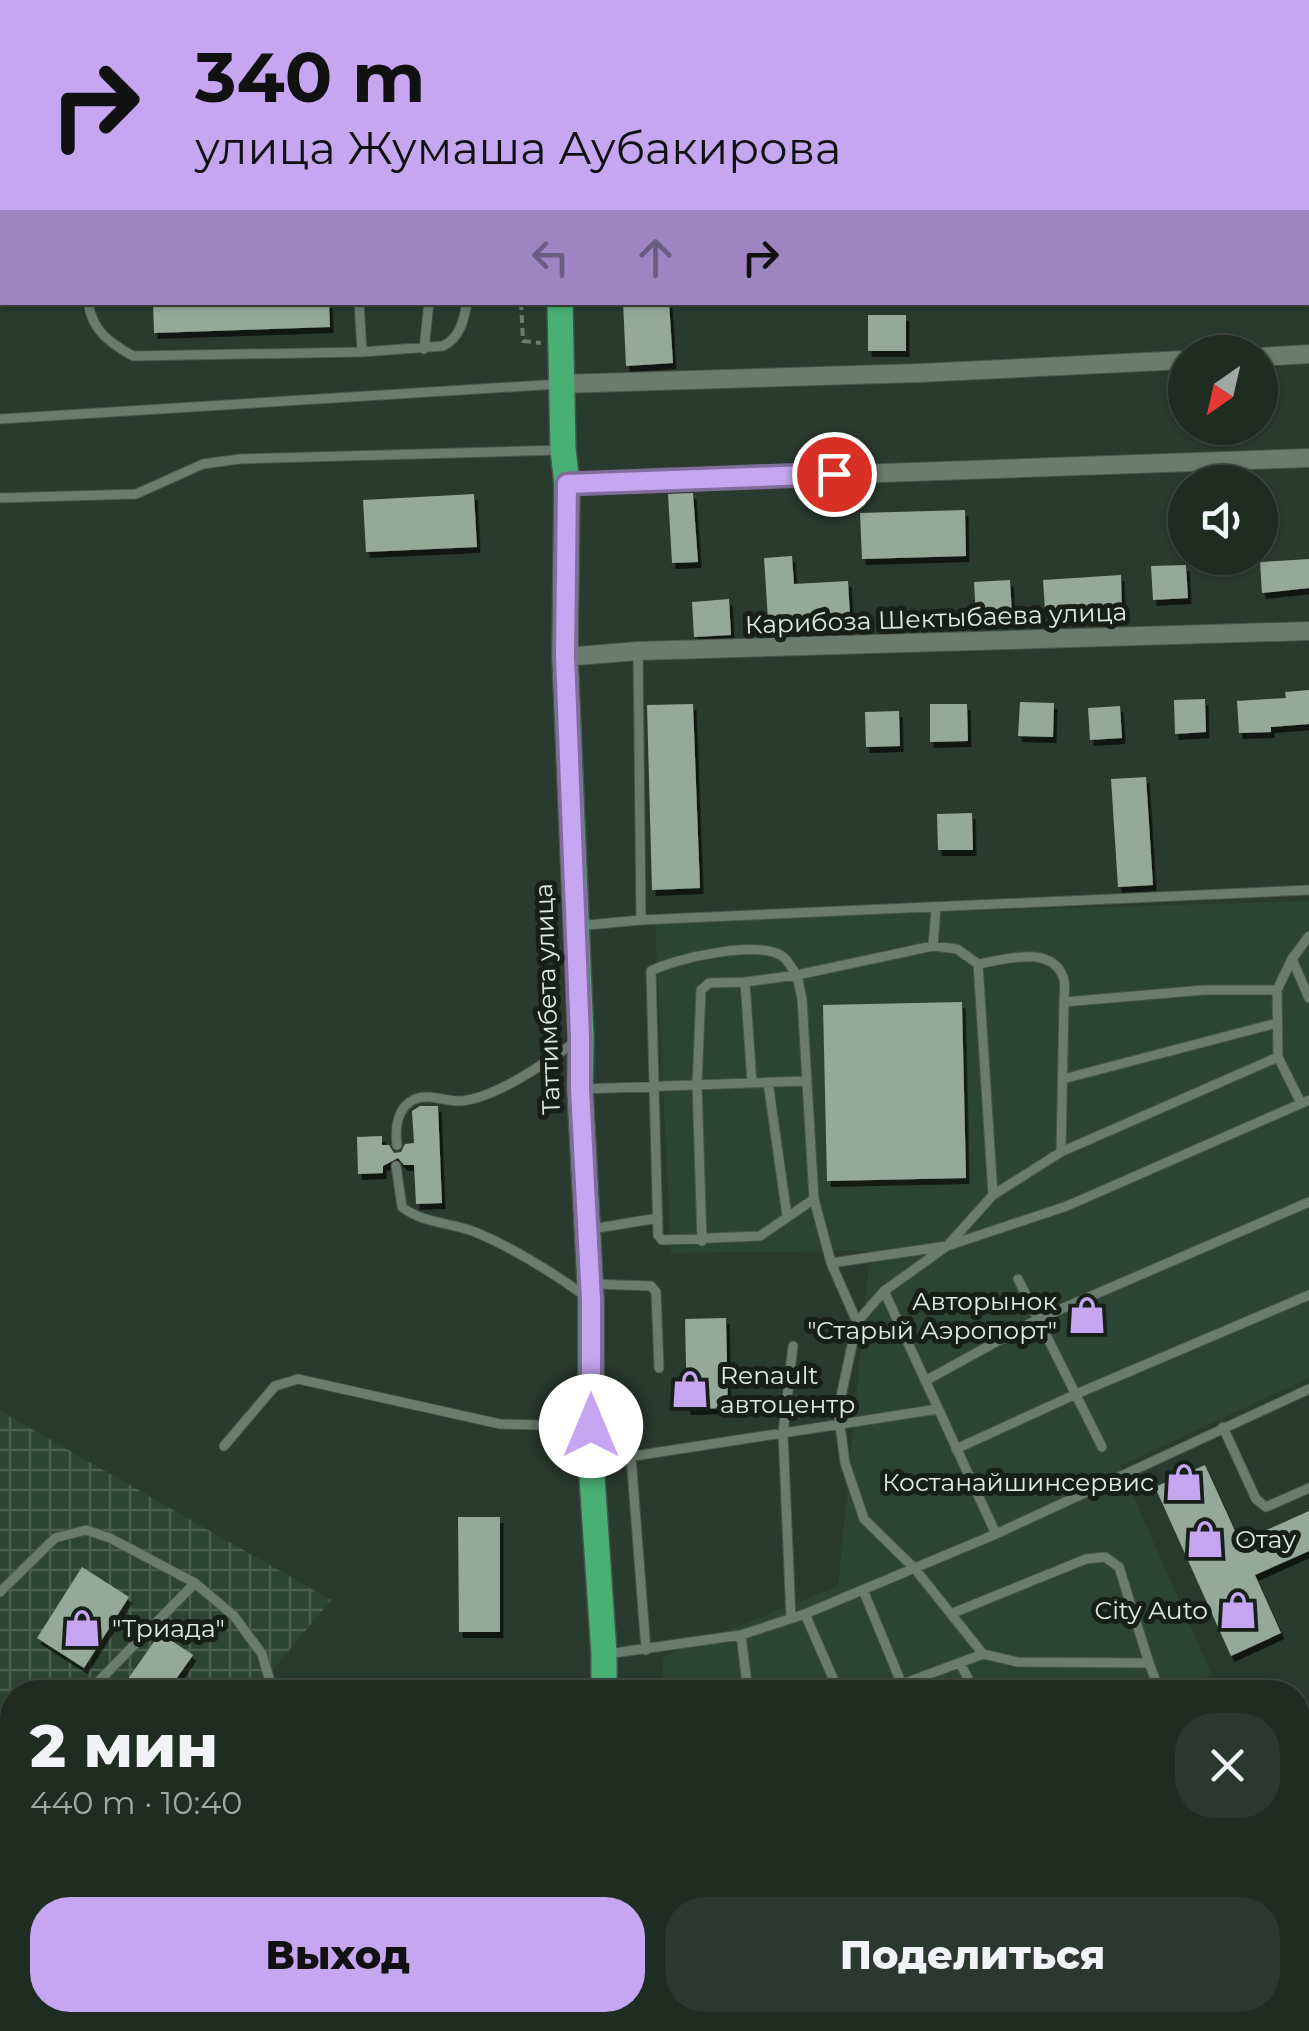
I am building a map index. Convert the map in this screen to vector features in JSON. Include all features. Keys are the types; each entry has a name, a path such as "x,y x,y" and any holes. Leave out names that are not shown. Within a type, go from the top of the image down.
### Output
{"main road":[{"name":"Таттимбета улица","path":"560,305 567,484 565,656 591,1292 590,1463 604,1680"}],"street":[{"path":"1278,356 1309,354"},
{"path":"561,384 1168,361"},
{"path":"567,484 1309,458"},
{"name":"Карибоза Шектыбаева улица","path":"565,656 1309,631"}],"lane":[{"path":"88,305 90,316 107,342 133,356 424,349 450,342 463,324 467,305"},
{"path":"359,305 362,352"},
{"path":"424,349 429,305"},
{"path":"0,418 561,384"},
{"path":"0,498 136,494 203,464 240,459 563,450"},
{"path":"638,651 641,920"},
{"path":"574,926 1309,890"},
{"path":"933,946 936,908"},
{"path":"831,1263 948,1246 1067,1206 1305,1101 1278,1057 1277,990 1309,936"},
{"path":"702,1241 697,1085 703,986 717,982 796,975 933,946 957,949 978,964 1025,956 1054,964 1064,978 1061,1152"},
{"path":"814,1200 760,1236 702,1241 662,1240 658,1235 651,970 670,961 765,950 784,957 796,975 802,999 814,1200 831,1263 857,1322"},
{"path":"1292,959 1309,998"},
{"path":"978,964 993,1196"},
{"path":"746,982 752,1083"},
{"path":"1064,1002 1204,990 1277,990"},
{"path":"1063,1079 1278,1023"},
{"path":"397,1146 399,1114 411,1100 420,1096 462,1101 488,1094 580,1038"},
{"path":"983,1654 916,1569 864,1520 845,1463 838,1410 857,1322 884,1290 948,1246 993,1196 1061,1152 1278,1057"},
{"path":"580,1089 805,1081"},
{"path":"768,1082 787,1216"},
{"path":"396,1166 402,1207 418,1219 456,1224 487,1236 591,1292 651,1286 656,1292 658,1368"},
{"path":"925,1381 1038,1318 1309,1202"},
{"path":"588,1229 658,1218"},
{"path":"1018,1279 1102,1447"},
{"path":"884,1290 996,1534"},
{"path":"956,1449 1074,1394 1309,1295"},
{"path":"791,1618 783,1433 792,1346"},
{"path":"224,1446 275,1386 298,1379 500,1424 591,1426"},
{"path":"604,1654 741,1635 804,1614 996,1534 1309,1388"},
{"path":"590,1463 938,1409"},
{"path":"1223,1427 1256,1500 1266,1507 1276,1505 1309,1488"},
{"path":"632,1456 646,1650"},
{"path":"0,1592 56,1538 86,1530 110,1538 194,1583 244,1628 262,1654 270,1680"},
{"path":"953,1613 1086,1559 1105,1557 1120,1567 1155,1680"},
{"path":"100,1680 194,1583"},
{"path":"863,1590 900,1680"},
{"path":"804,1614 834,1680"},
{"path":"741,1635 747,1680"},
{"path":"921,1680 983,1654 1018,1662 1148,1663"},
{"path":"960,1663 969,1680"}],"path":[{"path":"521,305 523,341 561,345"}],"shaded area":[{"name":"Авторынок \"Старый Аэропорт\"","path":"1309,901 1309,1378 1120,1466 1212,1675 1200,1680 663,1680 662,1657 838,1586 870,1251 671,1253 655,920"},
{"path":"0,1411 331,1600 264,1680 0,1680"}],"building":[{"path":"153,305 329,305 330,327 154,333"},
{"path":"623,305 669,305 673,363 626,366"},
{"path":"868,315 906,315 906,351 868,351"},
{"path":"693,493 698,562 672,563 668,494"},
{"path":"474,494 477,547 366,552 363,500"},
{"path":"965,510 966,556 862,559 860,513"},
{"path":"792,556 794,584 848,581 851,632 769,635 764,558"},
{"path":"1309,559 1309,588 1262,593 1261,575 1278,575 1278,561"},
{"path":"1151,566 1168,566 1168,575 1187,575 1188,598 1153,600"},
{"path":"1121,575 1122,611 1045,611 1043,580"},
{"path":"1010,580 1012,614 976,617 974,582"},
{"path":"729,599 731,635 694,637 692,602"},
{"path":"1309,690 1309,724 1271,727 1271,732 1239,733 1237,701 1286,698 1285,692"},
{"path":"1205,699 1206,732 1175,734 1174,700"},
{"path":"1020,702 1054,703 1053,737 1018,736"},
{"path":"693,704 700,888 652,890 647,705"},
{"path":"930,704 967,704 968,741 930,742"},
{"path":"1120,706 1122,738 1090,740 1088,708"},
{"path":"899,711 900,746 866,747 865,712"},
{"path":"1146,777 1153,885 1118,887 1111,779"},
{"path":"972,813 973,850 938,850 937,814"},
{"path":"962,1002 966,1178 827,1181 823,1005"},
{"path":"420,1106 438,1106 442,1203 416,1204 414,1165 404,1165 398,1158 383,1166 383,1173 358,1174 357,1137 382,1136 382,1145 389,1145 394,1153 401,1152 405,1144 414,1143 412,1111"},
{"path":"726,1318 728,1408 687,1409 685,1319"},
{"path":"1205,1465 1240,1542 1309,1511 1309,1551 1255,1575 1281,1633 1231,1656 1155,1487"},
{"path":"458,1517 500,1517 500,1632 459,1632"},
{"path":"82,1567 129,1597 84,1668 37,1638"},
{"path":"160,1633 193,1655 175,1680 127,1680"}],"place":[{"name":"Авторынок \"Старый Аэропорт\"","path":"1087,1315"},
{"name":"Renault автоцентр","path":"690,1389"},
{"name":"Костанайшинсервис","path":"1184,1482"},
{"name":"Отау","path":"1205,1539"},
{"name":"City Auto","path":"1238,1610"},
{"name":"\"Триада\"","path":"82,1628"}],"route":[{"path":"591,1426 591,1300 565,656 567,484 834,474"}]}
